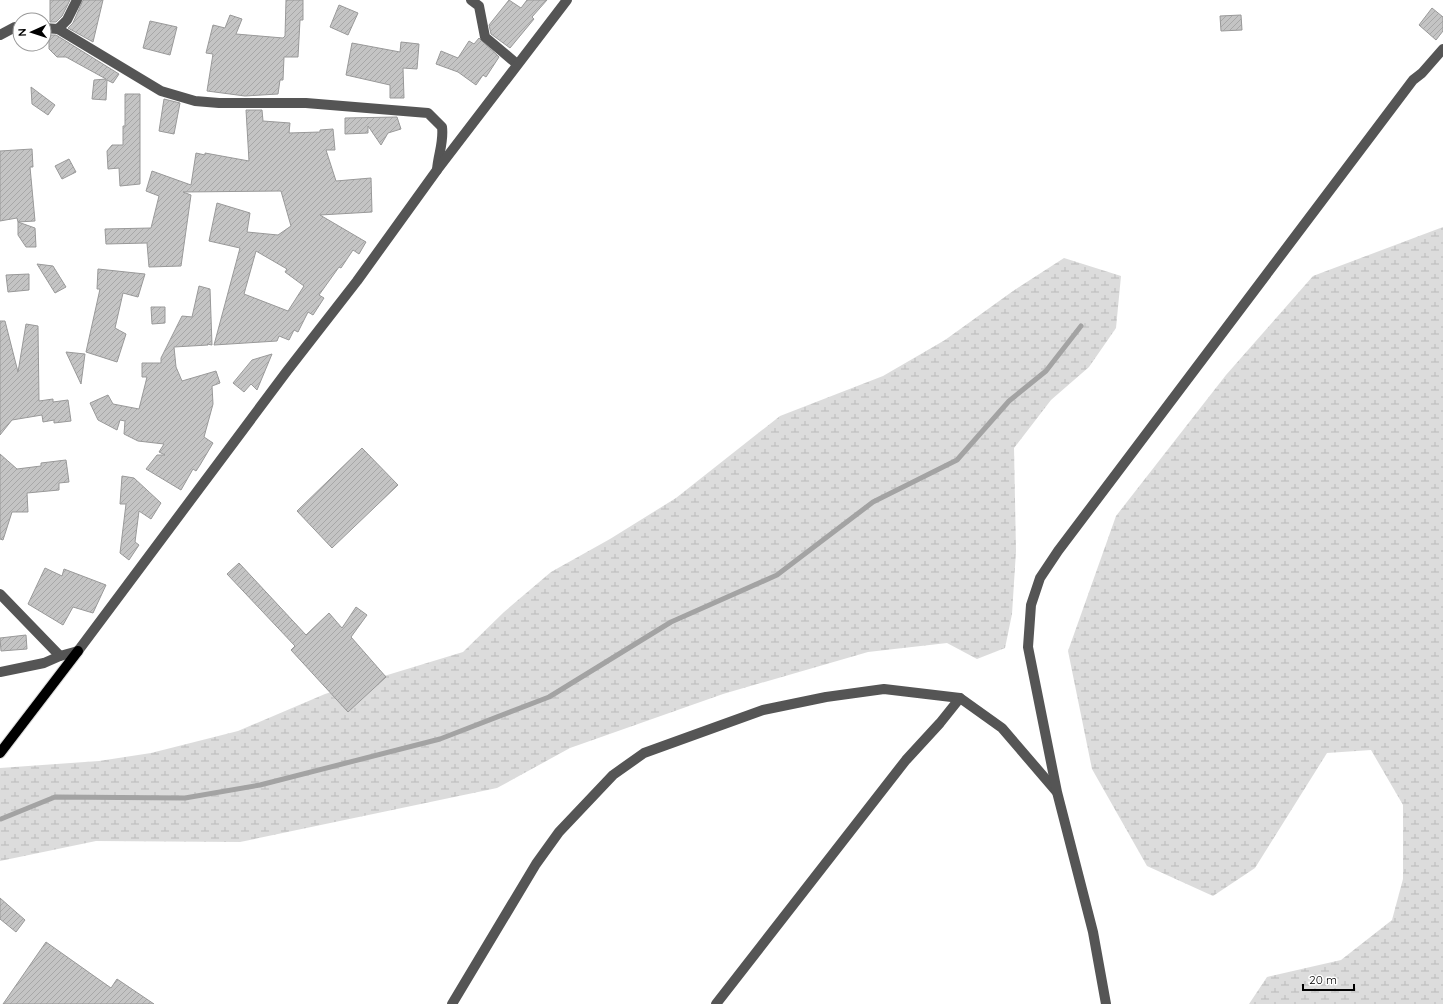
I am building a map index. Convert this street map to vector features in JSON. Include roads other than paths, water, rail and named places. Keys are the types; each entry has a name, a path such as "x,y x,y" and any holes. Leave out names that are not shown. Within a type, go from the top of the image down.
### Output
{"main road":[{"path":"0,753 78,651"}],"street":[{"path":"58,28 67,20 77,0"},
{"path":"471,0 479,6 485,37 517,64"},
{"path":"0,672 44,663 60,656 78,651 287,371 357,281 437,170 567,0"},
{"path":"0,34 12,28"},
{"path":"52,28 58,28 161,91 194,101 219,103 306,103 428,113 442,127 442,146 438,158 437,170"},
{"path":"1106,1004 1093,932 1057,792 1028,647 1030,605 1040,578 1058,551 1268,270 1413,80 1422,73 1443,49"},
{"path":"0,594 60,656"},
{"path":"452,1004 536,864 559,832 613,775 644,753 763,710 826,697 884,689 960,698 1002,728 1057,792"},
{"path":"716,1004 906,760 960,698"}],"waterway":[{"path":"1,819 55,797 185,798 260,785 440,739 549,697 671,622 777,575 873,502 957,460 1009,401 1046,371 1081,326"}]}
